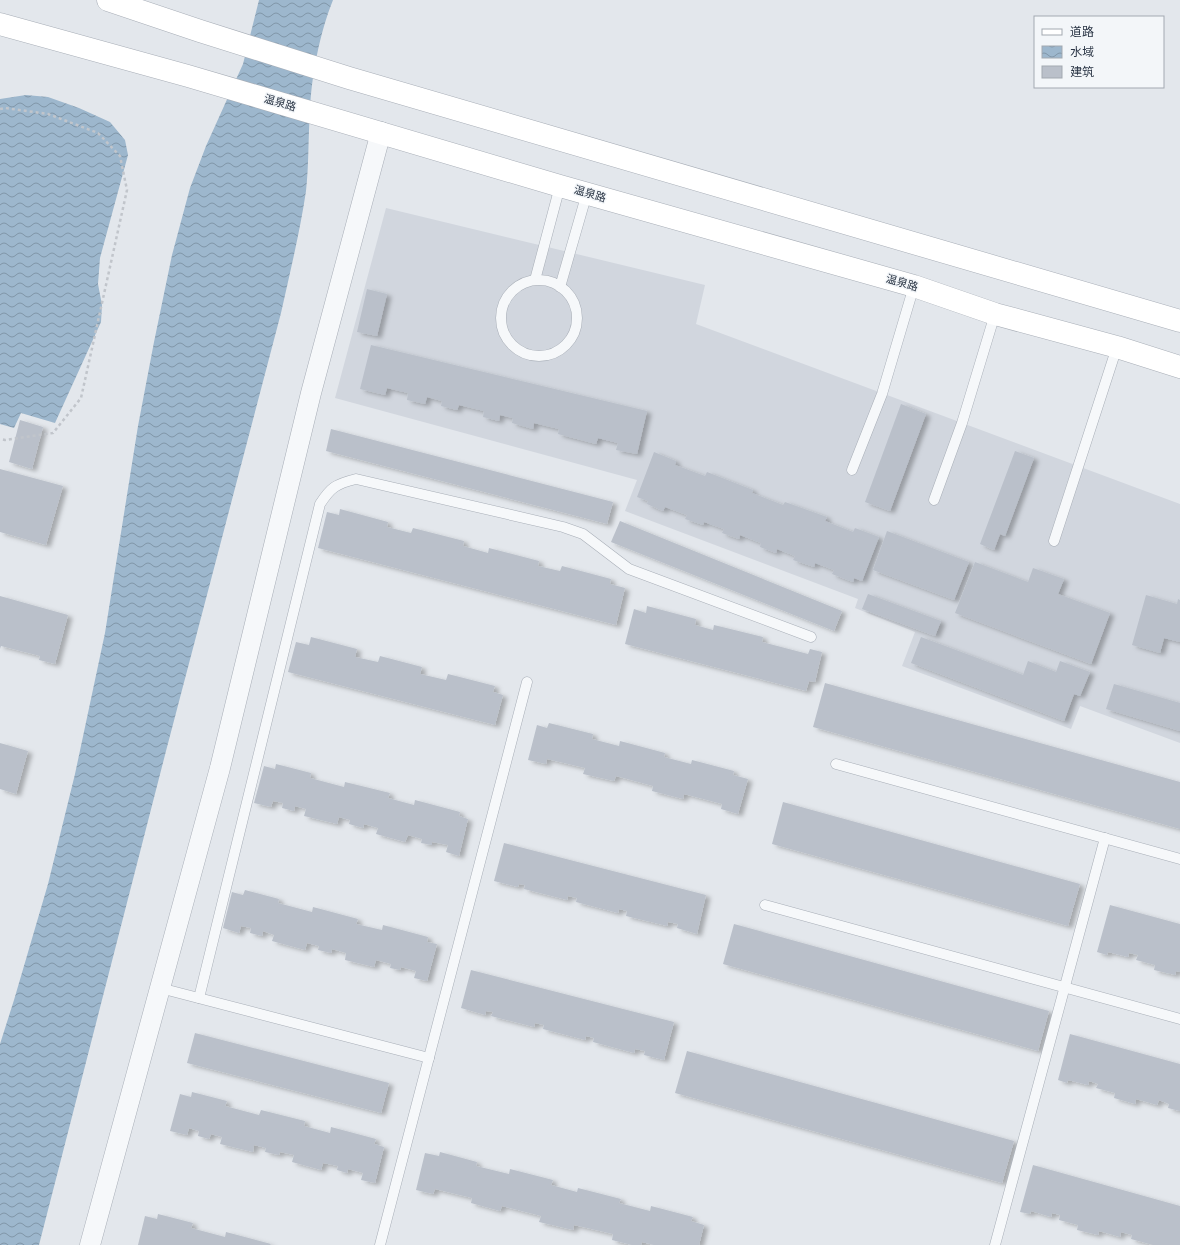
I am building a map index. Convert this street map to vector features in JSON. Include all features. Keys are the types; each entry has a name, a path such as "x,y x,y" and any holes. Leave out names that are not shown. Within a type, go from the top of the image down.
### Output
{"main road":[{"path":"108,0 348,78 1180,321"},
{"name":"温泉路","path":"0,24 188,76 560,186 914,286 995,314 1117,347 1180,367"}],"street":[{"path":"90,1245 220,768 310,393 381,132"}],"lane":[{"path":"535,280 560,186"},
{"path":"560,287 587,193"},
{"path":"535,280 548,281 560,287 569,295 575,306 577,319 574,332 568,342 560,350 550,354 538,356 526,354 516,349 508,341 503,330 501,319 502,308 506,298 523,284 535,280"},
{"path":"852,470 882,394 914,286"},
{"path":"934,500 962,423 995,314"},
{"path":"1054,542 1117,347"},
{"path":"199,998 320,504 328,492 341,483 356,480 563,527 583,534 629,569 811,637"},
{"path":"380,1245 527,682"},
{"path":"836,764 1180,859"},
{"path":"995,1245 1105,838"},
{"path":"765,905 1180,1020"},
{"path":"160,988 429,1058"}],"path":[{"path":"0,109 5,108 48,114 98,133 120,156 127,190 81,398 53,433 5,440 0,439"}],"shaded area":[{"path":"386,208 705,285 696,324 1180,504 1180,743 1080,706 1071,729 902,666 915,632 855,608 858,599 625,511 637,480 335,398"}],"water":[{"path":"259,0 333,0 320,40 314,70 309,122 308,171 304,206 298,237 281,313 166,751 39,1245 0,1245 0,1044 48,884 75,774 105,633 138,426 172,255 190,188 206,146 243,64"},
{"path":"26,95 48,97 79,108 110,122 125,140 128,155 100,258 98,284 102,305 101,322 55,423 21,413 14,428 0,424 0,99"}],"building":[{"path":"367,289 387,294 377,336 357,332"},
{"path":"371,345 647,411 637,454 616,450 618,443 598,438 596,444 558,434 559,429 534,423 533,429 512,423 513,418 500,415 499,421 483,417 484,411 459,405 457,410 441,406 442,401 427,397 425,404 407,400 408,393 387,388 385,395 360,389"},
{"path":"901,404 926,414 890,511 865,502"},
{"path":"20,420 43,427 32,469 9,462"},
{"path":"331,429 613,502 607,524 326,451"},
{"path":"1015,451 1034,458 1005,536 1000,534 994,550 980,544"},
{"path":"654,452 676,461 675,465 705,476 707,472 753,490 752,493 783,505 785,502 827,517 825,521 853,532 855,528 879,537 862,581 854,578 853,582 832,574 834,570 815,563 814,567 793,560 795,556 777,549 776,553 760,547 761,543 740,535 739,539 722,533 724,529 704,522 703,525 685,519 687,515 665,507 663,511 647,504 648,501 637,497"},
{"path":"0,469 63,486 46,545 0,532"},
{"path":"340,509 388,522 387,527 411,533 413,528 464,541 463,546 488,553 489,548 539,561 538,566 560,571 562,566 611,579 610,584 625,588 616,625 318,548 327,512 339,515"},
{"path":"620,521 842,611 834,631 611,542"},
{"path":"887,531 969,562 954,600 873,570"},
{"path":"975,562 1028,582 1033,568 1064,579 1058,594 1110,613 1091,664 955,613"},
{"path":"868,594 941,621 935,636 862,609"},
{"path":"1146,595 1177,604 1178,599 1180,600 1180,642 1164,638 1160,653 1132,645"},
{"path":"0,596 68,615 55,664 39,660 40,656 1,646 0,649"},
{"path":"647,606 696,619 695,625 713,630 714,625 763,637 762,642 808,654 810,649 822,652 815,682 809,681 806,691 625,644 634,609 646,613"},
{"path":"311,637 357,649 355,657 378,662 380,656 422,667 420,674 446,680 448,674 495,686 493,692 503,695 495,725 288,672 296,642 309,645"},
{"path":"921,637 1023,675 1028,661 1056,672 1060,661 1090,672 1080,696 1074,694 1064,721 911,663"},
{"path":"825,683 1180,782 1180,829 813,727"},
{"path":"1114,684 1180,703 1180,731 1106,709"},
{"path":"549,723 593,734 592,739 619,746 620,741 665,753 664,757 691,764 692,760 734,771 733,775 748,779 738,814 721,809 722,804 684,794 683,799 652,791 653,786 616,776 614,781 583,774 585,768 547,759 546,764 528,760 537,725 547,728"},
{"path":"0,743 28,751 16,794 0,789"},
{"path":"276,764 311,773 310,778 344,787 345,782 390,793 388,798 414,805 415,800 460,812 459,816 468,819 459,856 446,852 448,845 432,842 432,845 421,843 422,839 408,835 405,842 376,834 378,828 364,824 363,828 349,824 350,820 339,817 337,824 304,816 306,809 295,806 294,811 282,808 283,803 273,801 271,807 254,803 264,766 275,769"},
{"path":"783,802 1080,884 1068,926 772,844"},
{"path":"504,843 706,895 697,934 677,928 678,924 668,922 667,926 626,916 627,911 619,909 618,913 576,902 577,898 568,896 567,900 524,889 525,885 519,884 518,887 494,881"},
{"path":"245,890 279,899 278,903 312,912 313,907 358,919 356,924 382,930 383,925 428,937 427,942 437,944 427,981 414,978 416,971 401,967 400,970 390,968 391,964 376,960 374,967 345,960 346,953 332,949 331,953 318,950 319,946 307,943 305,950 272,941 274,935 263,931 262,936 250,933 251,928 241,926 239,933 223,928 232,892 243,895"},
{"path":"1110,905 1180,924 1180,972 1176,971 1175,975 1154,970 1155,965 1136,960 1138,955 1129,953 1128,957 1108,952 1107,955 1097,952"},
{"path":"734,924 1049,1011 1038,1051 723,964"},
{"path":"471,970 674,1022 664,1060 644,1055 645,1051 635,1049 634,1053 593,1042 594,1038 586,1036 585,1040 543,1029 544,1025 535,1023 534,1027 491,1016 493,1012 486,1011 485,1015 461,1008"},
{"path":"195,1033 389,1083 381,1113 187,1063"},
{"path":"1070,1034 1180,1064 1180,1111 1168,1108 1169,1104 1159,1100 1157,1105 1136,1099 1135,1104 1114,1098 1115,1093 1096,1088 1098,1084 1089,1081 1088,1085 1068,1080 1067,1083 1058,1080"},
{"path":"687,1051 1014,1141 1002,1183 675,1093"},
{"path":"192,1092 227,1101 225,1106 259,1115 261,1110 305,1121 304,1126 330,1133 331,1127 376,1139 374,1144 384,1147 375,1183 361,1180 363,1173 348,1169 347,1173 337,1170 338,1166 323,1163 321,1170 292,1162 294,1155 280,1152 279,1155 265,1152 266,1148 254,1145 253,1152 220,1144 222,1137 211,1134 209,1139 198,1136 199,1131 189,1128 187,1135 170,1131 180,1094 191,1097"},
{"path":"440,1152 477,1162 476,1166 509,1174 510,1169 553,1180 551,1185 577,1192 578,1188 621,1199 619,1203 650,1211 651,1206 693,1217 691,1221 704,1225 699,1245 654,1245 642,1242 641,1245 632,1245 612,1240 613,1234 574,1225 573,1230 539,1222 541,1216 502,1206 500,1211 471,1203 472,1198 435,1189 433,1194 416,1190 425,1153 439,1156"},
{"path":"1033,1165 1180,1206 1180,1245 1153,1245 1131,1239 1132,1235 1121,1232 1120,1237 1099,1231 1098,1235 1077,1230 1078,1225 1059,1220 1060,1215 1052,1213 1051,1217 1031,1211 1030,1214 1020,1212"},
{"path":"158,1214 193,1223 191,1228 225,1237 226,1232 271,1244 138,1245 145,1216 157,1219"}]}
